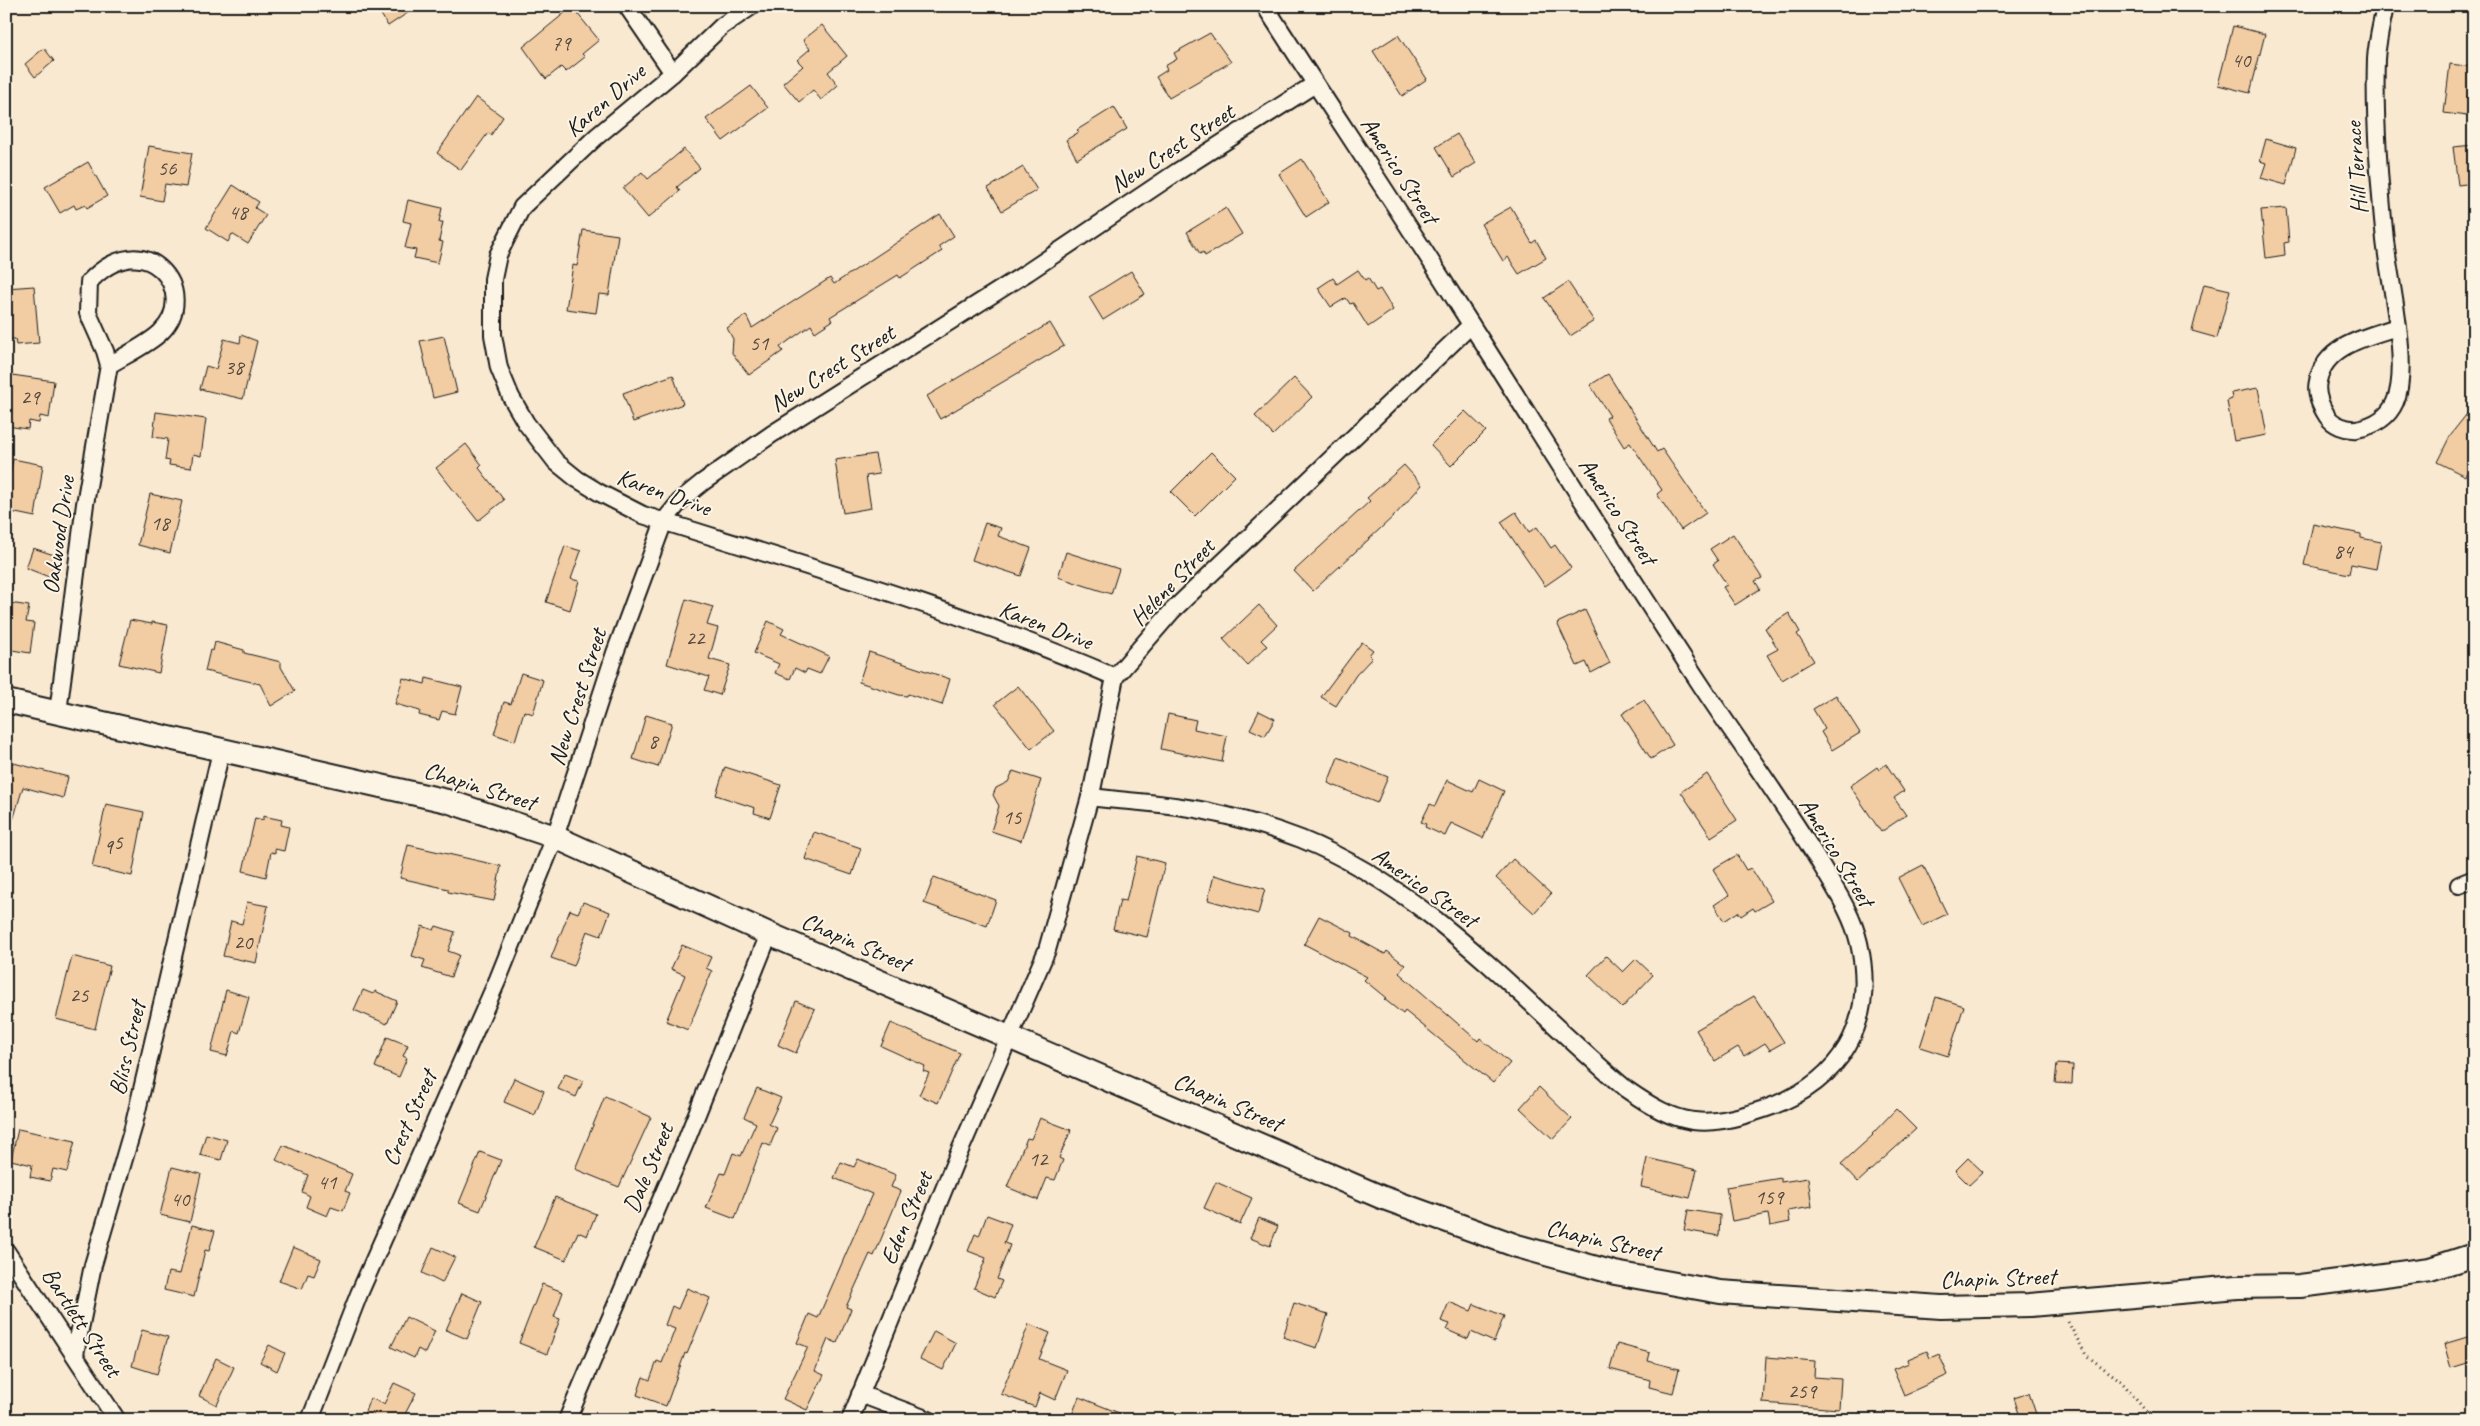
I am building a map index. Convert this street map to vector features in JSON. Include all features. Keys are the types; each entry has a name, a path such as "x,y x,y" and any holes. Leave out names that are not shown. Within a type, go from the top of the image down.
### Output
{"main road":[{"name":"Chapin Street","path":"6,701 447,801 555,837 769,934 1381,1197 1517,1246 1615,1273 1720,1292 1922,1306 2030,1305 2237,1287 2300,1286 2430,1270 2474,1255"}],"street":[{"path":"627,6 673,73"},
{"name":"Karen Drive","path":"752,6 722,26 673,73 596,137 522,208 510,227 498,255 493,279 492,308 493,335 499,368 511,397 541,445 556,462 600,493 644,515 923,605 1077,661 1115,678"},
{"name":"Americo Street","path":"1090,797 1210,811 1301,839 1340,858 1382,882 1443,924 1626,1089 1655,1109 1682,1120 1710,1122 1737,1118 1797,1096 1821,1080 1841,1057 1862,1012 1863,978 1859,944 1850,912 1809,845 1700,684 1471,325 1264,6"},
{"name":"Hill Terrace","path":"2385,6 2376,56 2376,106 2385,239 2397,327 2400,364 2398,383 2395,401 2384,418 2367,427 2350,430 2330,421 2320,406 2316,388 2320,369 2332,354 2348,345 2397,327"},
{"name":"New Crest Street","path":"555,837 615,653 664,521 682,499 772,434 1028,272 1315,84"},
{"name":"Oakwood Drive","path":"58,712 85,504 109,365 106,351 88,313 89,282 101,269 122,258 140,258 157,264 168,277 173,289 174,305 170,320 161,332 109,365"},
{"name":"Helene Street","path":"1009,1036 1047,950 1090,797 1115,678 1172,611 1471,325"},
{"name":"Bliss Street","path":"75,1354 93,1265 133,1128 221,751"},
{"name":"Crest Street","path":"310,1420 358,1294 498,979 555,837"},
{"name":"Dale Street","path":"567,1420 686,1141 769,934"},
{"name":"Eden Street","path":"850,1420 1009,1036"},
{"name":"Bartlett Street","path":"6,1250 117,1420"},
{"path":"860,1394 929,1420"}],"path":[{"path":"2064,1302 2068,1325 2086,1354 2121,1381 2153,1420"}],"building":[{"path":"376,6 418,6 388,26"},
{"path":"572,7 599,40 582,54 585,57 566,72 561,67 546,79 523,47"},
{"path":"822,25 847,56 828,72 838,85 821,100 813,90 799,102 783,83 803,66 797,60 810,49 803,40"},
{"path":"2233,26 2265,34 2250,93 2218,85"},
{"path":"1210,33 1231,62 1169,98 1156,77 1167,70 1165,66 1177,59 1174,53"},
{"path":"1398,35 1427,79 1402,96 1373,51"},
{"path":"44,48 54,61 35,77 25,64"},
{"path":"2450,64 2474,67 2474,117 2444,113"},
{"path":"751,86 768,108 723,141 706,119"},
{"path":"476,97 503,117 491,135 488,133 461,170 437,153"},
{"path":"1114,107 1127,129 1077,159 1066,140 1079,132 1077,130"},
{"path":"1457,134 1476,163 1454,177 1436,147"},
{"path":"2266,139 2296,148 2286,185 2261,178 2266,163 2260,161"},
{"path":"2474,145 2474,183 2458,185 2453,147"},
{"path":"149,146 192,153 186,187 165,184 162,201 140,197"},
{"path":"684,149 700,168 677,187 680,191 648,218 623,188 642,172 648,179"},
{"path":"1302,159 1329,202 1306,217 1279,174"},
{"path":"88,162 107,196 87,208 85,205 76,209 74,205 60,213 45,187"},
{"path":"1023,167 1037,190 1002,211 988,188"},
{"path":"233,185 259,202 255,208 266,215 248,244 232,234 228,242 206,228"},
{"path":"408,200 442,208 439,222 443,222 439,241 443,242 438,263 414,258 416,250 405,248 411,223 403,221"},
{"path":"1511,207 1532,243 1536,240 1546,258 1519,274 1508,257 1503,261 1481,224"},
{"path":"1226,208 1242,234 1205,256 1203,252 1200,254 1187,232"},
{"path":"2286,208 2289,242 2284,243 2285,255 2266,258 2261,210"},
{"path":"940,214 954,236 939,246 942,251 900,278 898,275 830,317 832,321 815,332 811,325 780,347 783,351 749,375 732,353 733,339 727,328 746,315 752,328 830,278 834,284"},
{"path":"583,230 618,235 609,295 599,294 596,313 566,309 573,265 577,266"},
{"path":"1358,270 1365,280 1368,278 1376,291 1380,289 1393,310 1368,327 1353,303 1350,304 1346,298 1331,307 1318,288 1333,278 1337,284"},
{"path":"1131,271 1145,294 1103,320 1089,297"},
{"path":"1568,282 1594,321 1570,336 1544,298"},
{"path":"2204,284 2230,290 2217,338 2192,331"},
{"path":"34,286 39,343 16,345 15,339 6,339 6,288"},
{"path":"1050,323 1064,346 940,419 927,396"},
{"path":"241,335 257,341 243,399 200,389 206,366 216,369 224,339 240,343"},
{"path":"444,336 457,392 433,398 420,341"},
{"path":"1608,374 1657,452 1662,449 1706,513 1681,530 1657,494 1662,490 1630,443 1624,447 1606,418 1610,416 1590,385"},
{"path":"12,375 54,381 49,418 40,416 39,423 29,421 28,429 6,426"},
{"path":"673,375 683,404 633,422 623,393"},
{"path":"1294,378 1312,397 1273,435 1255,416"},
{"path":"2258,388 2267,435 2234,441 2227,401 2232,399 2231,393"},
{"path":"2474,405 2474,459 2465,476 2437,462 2451,434"},
{"path":"1465,411 1486,431 1451,466 1431,445"},
{"path":"156,412 206,419 201,456 193,454 191,468 169,465 170,461 165,460 168,439 153,437"},
{"path":"466,444 482,465 479,468 504,500 478,521 436,468"},
{"path":"1211,452 1235,476 1195,516 1171,492"},
{"path":"875,454 879,474 866,476 871,508 843,513 835,460"},
{"path":"13,459 43,465 35,517 6,511 6,497"},
{"path":"1404,465 1422,485 1395,515 1313,591 1294,571 1370,501 1367,498"},
{"path":"150,494 182,501 170,553 138,545"},
{"path":"1516,512 1529,532 1537,527 1551,548 1555,545 1571,568 1545,586 1501,522"},
{"path":"985,523 1001,528 998,536 1031,548 1021,576 972,560"},
{"path":"2313,524 2361,534 2361,538 2381,542 2376,569 2351,564 2349,574 2304,565"},
{"path":"1733,534 1762,578 1755,581 1760,589 1735,605 1723,587 1727,585 1713,564 1718,561 1710,549"},
{"path":"565,546 581,551 571,579 579,581 570,610 546,602"},
{"path":"33,548 57,556 49,577 26,568"},
{"path":"1066,552 1119,569 1111,594 1058,577"},
{"path":"686,599 713,607 707,625 718,628 709,659 730,665 720,695 704,690 709,677 667,664"},
{"path":"10,603 29,606 26,622 34,623 30,653 6,649 6,618"},
{"path":"1259,605 1277,625 1261,640 1267,646 1247,665 1223,639"},
{"path":"1585,610 1610,663 1591,673 1586,662 1577,666 1557,623"},
{"path":"1789,613 1800,632 1797,634 1814,661 1782,680 1767,655 1778,649 1765,628"},
{"path":"130,620 168,625 159,673 119,664"},
{"path":"768,621 784,629 781,634 829,656 820,674 807,669 805,673 795,668 790,679 775,673 779,664 754,653"},
{"path":"215,642 244,650 244,653 281,662 281,667 295,691 271,706 260,684 205,671 210,650 213,651"},
{"path":"1362,642 1373,650 1369,655 1372,658 1356,675 1336,706 1321,697"},
{"path":"869,652 950,679 942,705 908,694 907,696 899,695 859,682"},
{"path":"521,673 543,680 533,714 524,711 515,741 494,734 504,702 511,704"},
{"path":"403,678 425,684 426,678 462,687 455,714 442,711 439,720 419,715 420,711 395,704"},
{"path":"1018,686 1054,731 1031,749 995,704"},
{"path":"1836,695 1860,733 1832,750 1821,732 1825,729 1813,709"},
{"path":"1644,700 1673,745 1651,759 1622,714"},
{"path":"1259,711 1275,719 1265,736 1250,729"},
{"path":"1168,714 1196,720 1194,729 1227,736 1222,762 1161,749"},
{"path":"646,715 672,723 658,767 633,759"},
{"path":"1338,757 1388,777 1377,803 1328,783"},
{"path":"6,761 68,777 63,798 23,787 11,827 6,827"},
{"path":"1886,764 1904,791 1894,798 1906,815 1881,832 1850,786 1877,767 1879,770"},
{"path":"725,767 781,785 770,818 754,813 755,808 716,795"},
{"path":"1013,771 1041,780 1021,841 991,831 999,806 993,795 996,788 1008,782"},
{"path":"1707,774 1737,820 1711,837 1681,792"},
{"path":"1479,779 1504,791 1483,838 1451,823 1445,836 1425,827 1426,824 1421,822 1430,804 1435,806 1447,780 1473,792"},
{"path":"106,804 144,812 132,876 92,867"},
{"path":"263,816 282,820 281,825 289,827 284,851 275,849 275,853 271,852 266,877 243,871 255,818 263,820"},
{"path":"814,832 861,848 852,875 805,859"},
{"path":"408,845 501,866 494,901 448,892 448,889 400,878"},
{"path":"1737,855 1746,870 1751,868 1772,901 1755,911 1753,908 1741,916 1738,912 1724,921 1714,905 1729,895 1713,869"},
{"path":"1137,856 1165,863 1147,937 1113,929 1120,900 1126,901"},
{"path":"1513,859 1551,894 1534,913 1496,878"},
{"path":"1923,865 1947,914 1922,926 1898,878"},
{"path":"1214,875 1265,889 1258,914 1208,900"},
{"path":"934,877 996,900 987,926 924,903"},
{"path":"247,902 268,906 256,963 223,956 231,921 242,924"},
{"path":"583,902 610,912 601,936 587,931 574,966 551,958 570,910 578,913"},
{"path":"1319,916 1353,933 1352,936 1385,954 1387,951 1405,965 1399,973 1478,1041 1480,1038 1510,1063 1493,1083 1405,1011 1403,1014 1384,999 1386,998 1364,980 1367,977 1304,944"},
{"path":"422,926 434,930 436,926 455,932 448,951 459,955 451,977 422,968 425,960 412,956"},
{"path":"682,945 711,957 706,968 712,971 688,1030 666,1021 685,975 671,969"},
{"path":"72,956 110,966 95,1029 56,1019"},
{"path":"1606,956 1623,972 1636,959 1653,975 1622,1008 1588,975"},
{"path":"226,990 249,997 239,1033 234,1031 227,1056 211,1052"},
{"path":"363,990 373,994 375,991 397,1001 387,1024 354,1010"},
{"path":"1754,996 1784,1042 1770,1050 1765,1043 1744,1056 1738,1047 1715,1061 1696,1030"},
{"path":"1936,997 1964,1006 1948,1056 1920,1047"},
{"path":"796,1001 815,1009 796,1053 778,1045"},
{"path":"891,1023 960,1053 938,1103 919,1095 929,1073 923,1071 925,1066 881,1046"},
{"path":"387,1037 408,1045 403,1056 407,1058 399,1077 375,1067"},
{"path":"2057,1064 2073,1065 2072,1084 2055,1083"},
{"path":"565,1074 583,1081 576,1097 558,1089"},
{"path":"514,1078 544,1091 535,1115 504,1102"},
{"path":"1539,1087 1572,1119 1553,1139 1520,1108"},
{"path":"757,1088 781,1098 769,1124 777,1128 770,1146 763,1143 735,1219 706,1208 721,1173 725,1174 733,1153 741,1156 756,1123 744,1117"},
{"path":"605,1096 651,1117 619,1187 575,1169"},
{"path":"1896,1109 1916,1129 1858,1182 1841,1164 1873,1135"},
{"path":"1040,1118 1071,1130 1059,1158 1063,1160 1055,1180 1047,1178 1038,1200 1007,1187 1027,1138 1031,1139"},
{"path":"18,1129 75,1141 67,1172 53,1169 50,1181 30,1177 32,1165 11,1160"},
{"path":"206,1134 227,1140 221,1160 200,1155"},
{"path":"283,1145 352,1174 345,1191 350,1193 343,1211 331,1207 327,1216 306,1207 310,1196 302,1192 308,1175 276,1160"},
{"path":"480,1152 501,1160 480,1211 459,1203"},
{"path":"1647,1158 1697,1170 1690,1198 1641,1187"},
{"path":"1968,1158 1983,1172 1969,1185 1955,1171"},
{"path":"858,1159 896,1175 891,1187 901,1191 874,1256 870,1254 846,1307 851,1309 837,1343 828,1339 815,1371 824,1375 807,1410 783,1399 808,1347 797,1343 809,1314 818,1318 872,1194 834,1178 841,1162 854,1167"},
{"path":"172,1167 201,1174 190,1222 160,1215"},
{"path":"1781,1178 1781,1182 1808,1178 1812,1207 1788,1211 1790,1222 1770,1226 1768,1214 1732,1221 1726,1187"},
{"path":"1216,1182 1252,1198 1240,1224 1204,1208"},
{"path":"555,1197 596,1214 587,1236 578,1232 566,1260 534,1247"},
{"path":"1688,1210 1720,1215 1719,1236 1684,1230"},
{"path":"987,1215 1011,1224 1004,1243 1010,1245 997,1279 1002,1281 995,1297 974,1288 986,1258 968,1251 975,1234 979,1236"},
{"path":"1259,1218 1278,1226 1270,1246 1250,1238"},
{"path":"192,1225 215,1231 209,1251 205,1250 194,1297 164,1290 168,1272 180,1274"},
{"path":"293,1247 321,1259 314,1276 308,1274 302,1289 279,1281"},
{"path":"433,1247 455,1257 442,1283 422,1273"},
{"path":"542,1284 563,1292 554,1317 560,1319 547,1354 519,1343"},
{"path":"687,1288 710,1298 687,1354 685,1353 666,1406 637,1395 643,1377 650,1380 657,1361 662,1363 675,1329 665,1325 672,1306 678,1309"},
{"path":"462,1293 482,1302 467,1339 446,1330"},
{"path":"1449,1302 1471,1311 1474,1304 1504,1316 1494,1342 1471,1332 1468,1339 1447,1330 1450,1324 1441,1321"},
{"path":"1294,1303 1328,1314 1317,1348 1283,1337"},
{"path":"406,1317 435,1331 425,1353 418,1349 414,1358 391,1347"},
{"path":"1029,1324 1050,1333 1039,1359 1067,1370 1055,1400 1040,1393 1035,1407 1001,1394"},
{"path":"142,1330 168,1337 157,1374 132,1366"},
{"path":"934,1331 956,1343 943,1370 920,1359"},
{"path":"2474,1335 2474,1361 2451,1368 2444,1344"},
{"path":"1617,1344 1650,1353 1648,1361 1679,1369 1673,1393 1649,1387 1650,1380 1610,1369"},
{"path":"269,1345 285,1353 277,1371 260,1362"},
{"path":"1927,1351 1930,1358 1939,1354 1948,1375 1904,1395 1893,1369 1909,1363 1908,1359"},
{"path":"1766,1357 1815,1361 1814,1377 1841,1379 1839,1409 1763,1403"},
{"path":"216,1358 234,1367 217,1405 199,1396"},
{"path":"394,1383 416,1393 405,1414 418,1420 362,1420 370,1398 384,1404"},
{"path":"2029,1393 2038,1420 2021,1420 2014,1398"},
{"path":"1079,1397 1134,1419 1070,1420"}]}
